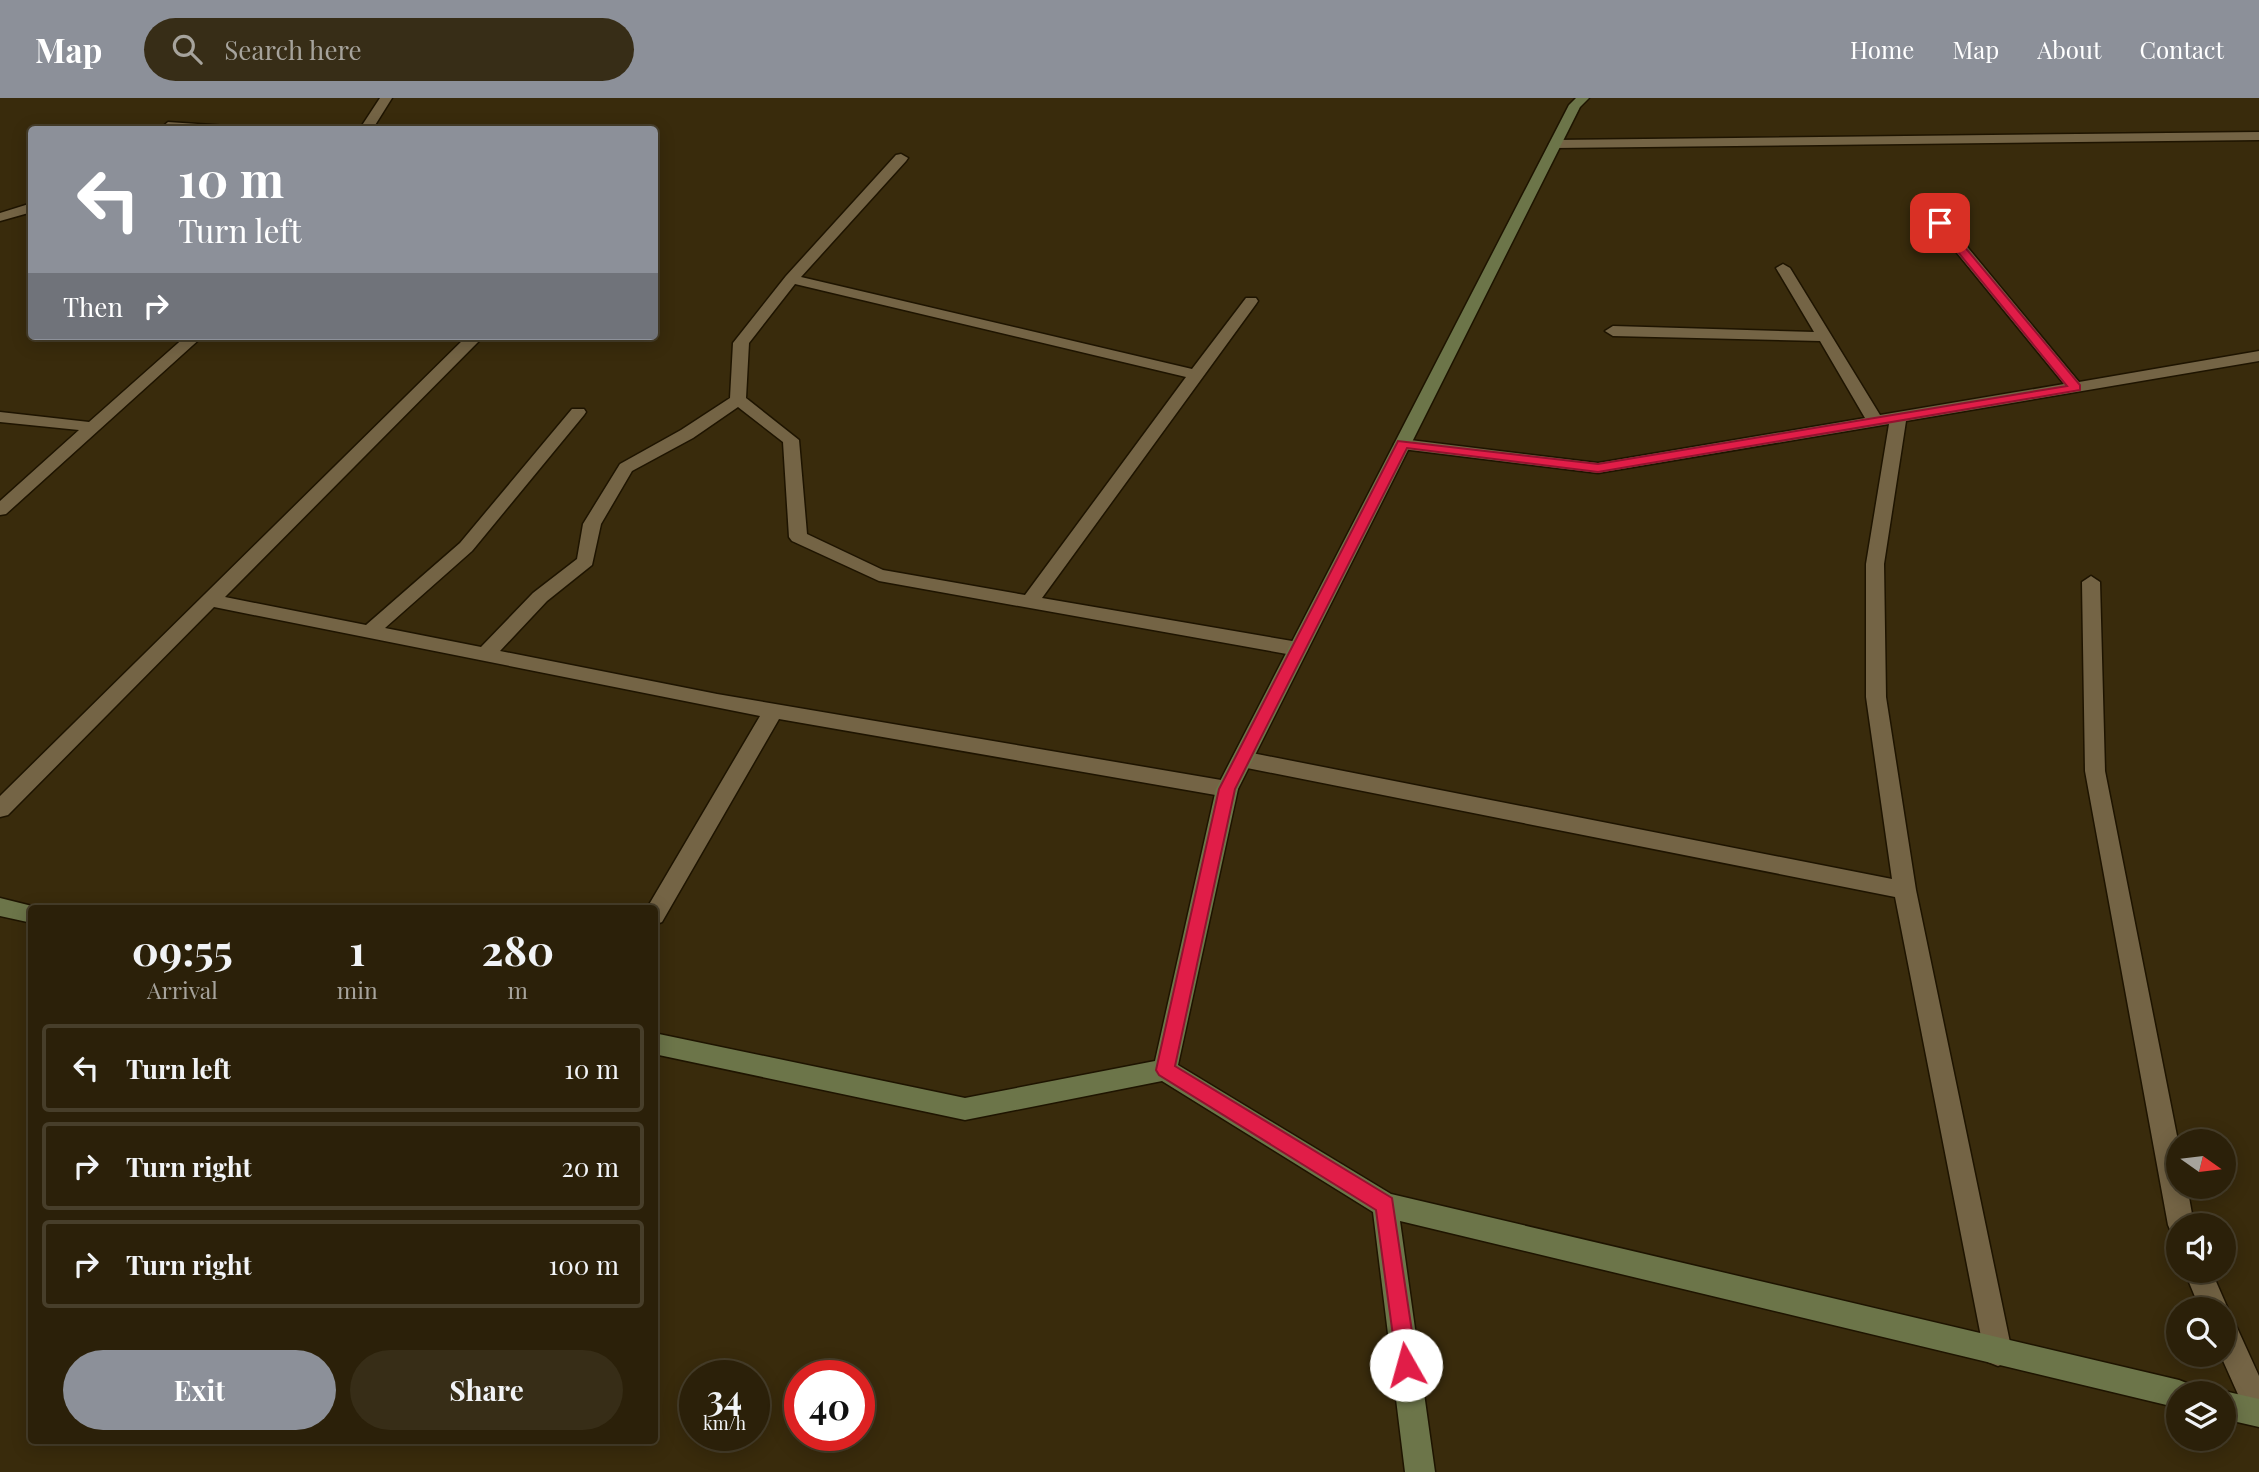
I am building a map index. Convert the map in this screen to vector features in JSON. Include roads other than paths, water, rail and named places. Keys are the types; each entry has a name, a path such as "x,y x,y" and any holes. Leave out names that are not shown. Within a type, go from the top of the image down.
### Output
{"main road":[{"path":"1165,1070 1227,789 1575,105 1583,98"},
{"path":"0,907 28,913"},
{"path":"658,1044 965,1109 1165,1070 1385,1205 2166,1391"},
{"path":"1385,1205 1420,1472"},
{"path":"2236,1407 2259,1411"}],"street":[{"path":"368,126 386,98"},
{"path":"1555,145 2259,136"},
{"path":"738,400 741,343 791,279 901,158"},
{"path":"0,217 28,208"},
{"path":"1940,223 2076,388"},
{"path":"1783,268 1825,337 1887,421 1875,564 1876,697 1905,890 1998,1352"},
{"path":"791,279 1196,375"},
{"path":"1029,602 1251,301"},
{"path":"1613,331 1825,337"},
{"path":"0,510 191,340"},
{"path":"0,809 472,340"},
{"path":"1402,444 1598,468 2259,356"},
{"path":"738,400 791,440 798,537 878,575 1298,649"},
{"path":"485,655 540,597 586,561 592,524 626,468 687,434 738,400"},
{"path":"369,632 466,547 578,412"},
{"path":"0,417 93,427"},
{"path":"2091,582 2095,771 2179,1213"},
{"path":"210,600 773,711 1227,789"},
{"path":"658,909 773,711"},
{"path":"1242,759 1905,890"},
{"path":"2236,1358 2259,1411"}]}
